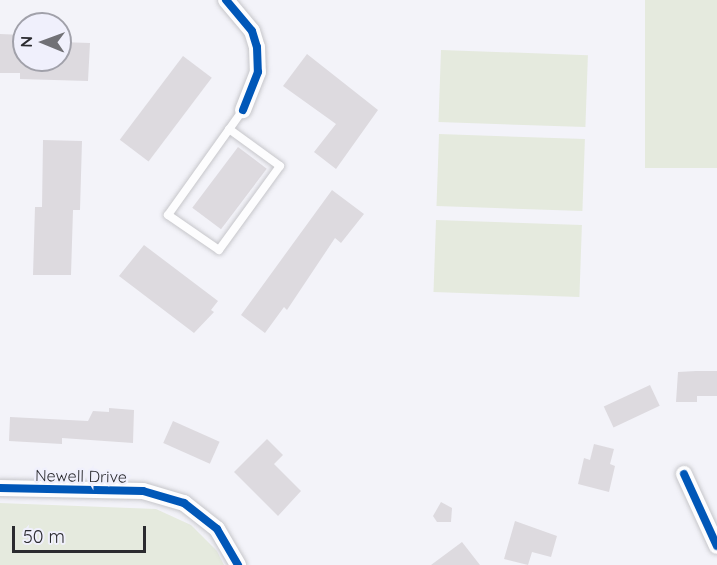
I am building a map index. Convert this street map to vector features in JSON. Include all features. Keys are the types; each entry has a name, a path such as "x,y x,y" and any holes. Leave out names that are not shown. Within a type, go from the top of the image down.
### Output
{"street":[{"path":"226,0 252,31 257,48 258,72 243,110"},
{"path":"684,474 717,546"},
{"name":"Newell Drive","path":"0,488 143,491 184,503 217,529 238,565"}],"lane":[{"path":"230,129 280,166 219,250 168,215 243,110"}],"shaded area":[{"path":"645,0 717,0 717,168 645,168"},
{"path":"441,50 588,55 585,127 438,122"},
{"path":"439,134 585,139 582,211 436,206"},
{"path":"436,220 582,225 579,297 433,292"},
{"path":"0,503 156,509 191,525 217,551 224,565 0,565"}],"building":[{"path":"0,34 12,34 12,72 72,72 72,42 90,43 88,81 20,79 20,73 0,73"},
{"path":"307,54 378,110 336,169 314,152 336,124 283,86"},
{"path":"183,56 212,78 149,162 120,140"},
{"path":"43,140 82,141 80,210 73,210 71,275 33,275 35,207 42,207"},
{"path":"238,147 267,169 221,229 192,208"},
{"path":"332,190 364,214 341,243 335,238 287,310 284,307 265,333 241,315"},
{"path":"144,245 218,301 211,310 214,312 194,333 119,276"},
{"path":"717,371 717,396 697,396 697,402 676,402 678,372"},
{"path":"650,385 660,406 613,427 604,407"},
{"path":"109,408 134,410 133,443 62,438 62,444 9,441 10,417 88,421 93,411 109,412"},
{"path":"173,421 220,442 210,464 163,443"},
{"path":"267,439 283,455 274,464 301,491 278,516 234,472"},
{"path":"594,444 614,449 610,464 615,466 609,492 578,484 584,458 590,460"},
{"path":"441,502 452,508 451,522 437,522 433,516"},
{"path":"515,521 557,536 551,557 532,552 528,565 504,559"},
{"path":"462,542 480,565 431,565"}],"cycle path":[{"path":"226,0 252,31 257,47 258,72 243,110"},
{"path":"684,474 717,546"},
{"path":"0,488 143,491 184,503 217,529 238,565"}]}
